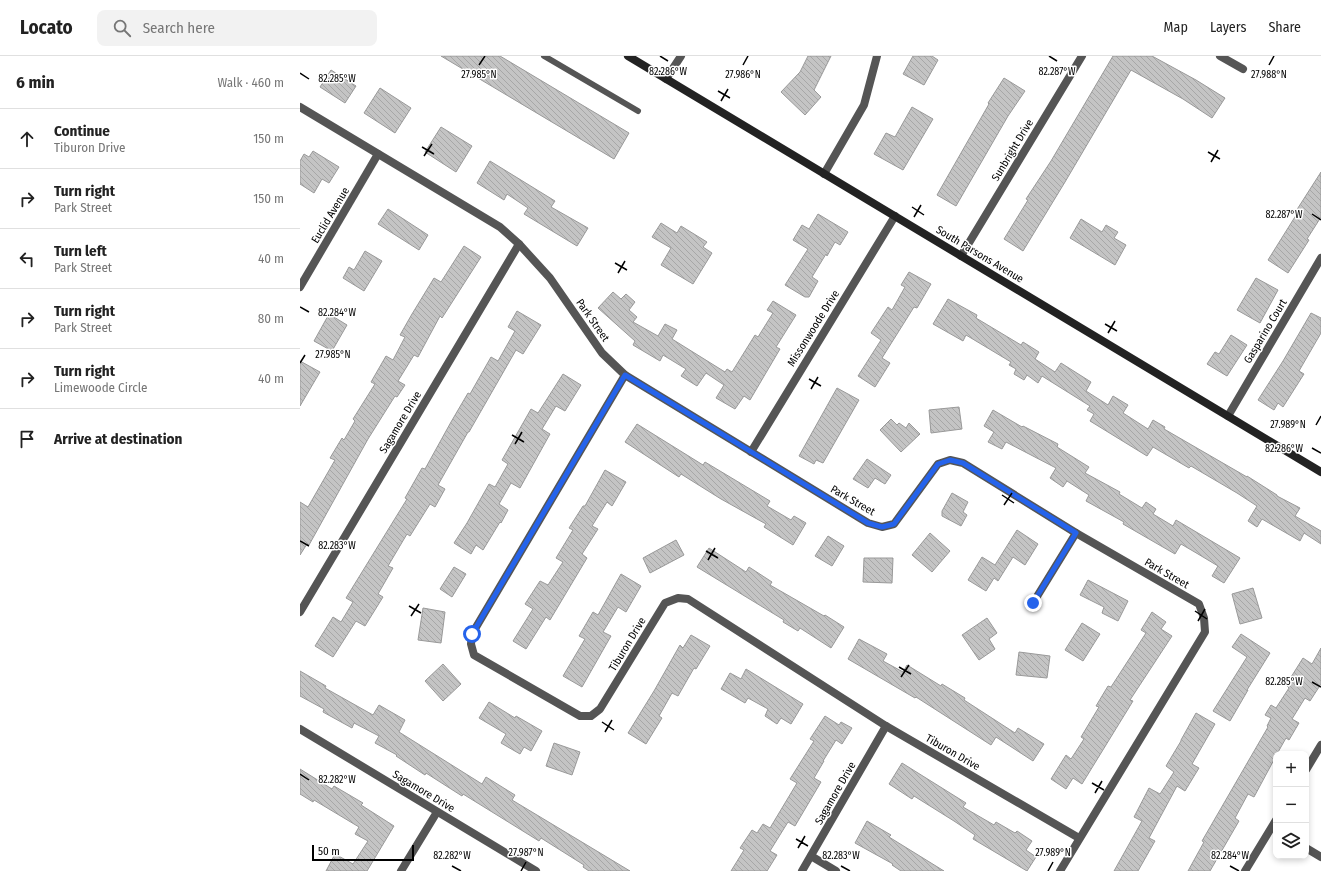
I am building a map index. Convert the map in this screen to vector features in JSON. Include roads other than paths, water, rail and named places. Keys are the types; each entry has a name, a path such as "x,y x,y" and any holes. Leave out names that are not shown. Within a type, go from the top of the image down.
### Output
{"street":[{"name":"South Parsons Avenue","path":"628,56 1321,472"},
{"path":"666,79 681,56"},
{"path":"824,174 864,105 877,56"},
{"name":"Sunbright Drive","path":"961,256 1082,56"},
{"path":"1220,56 1243,69"},
{"name":"Park Street","path":"300,107 500,227 519,244 550,278 602,353 625,375 868,523 882,527 894,524 938,464 950,460 963,463 1076,533 1199,604 1204,618 1205,632 1060,871"},
{"name":"Euclid Avenue","path":"300,287 378,154"},
{"name":"Missonwoode Drive","path":"751,452 895,216"},
{"name":"Sagamore Drive","path":"300,612 519,244"},
{"name":"Gasparino Court","path":"1228,416 1321,258"},
{"name":"Tiburon Drive","path":"625,375 472,634 471,644 474,655 580,716 591,716 600,709 665,603 678,598 688,599 886,726 1079,838"},
{"path":"1033,603 1076,533"},
{"name":"Sagamore Drive","path":"802,871 886,726"},
{"name":"Sagamore Drive","path":"300,729 536,871"},
{"path":"1309,765 1321,745"},
{"path":"401,871 438,812"},
{"path":"1245,871 1273,829"},
{"path":"1309,850 1321,857"},
{"path":"811,856 836,871"}],"lane":[{"path":"544,56 638,111"}]}
